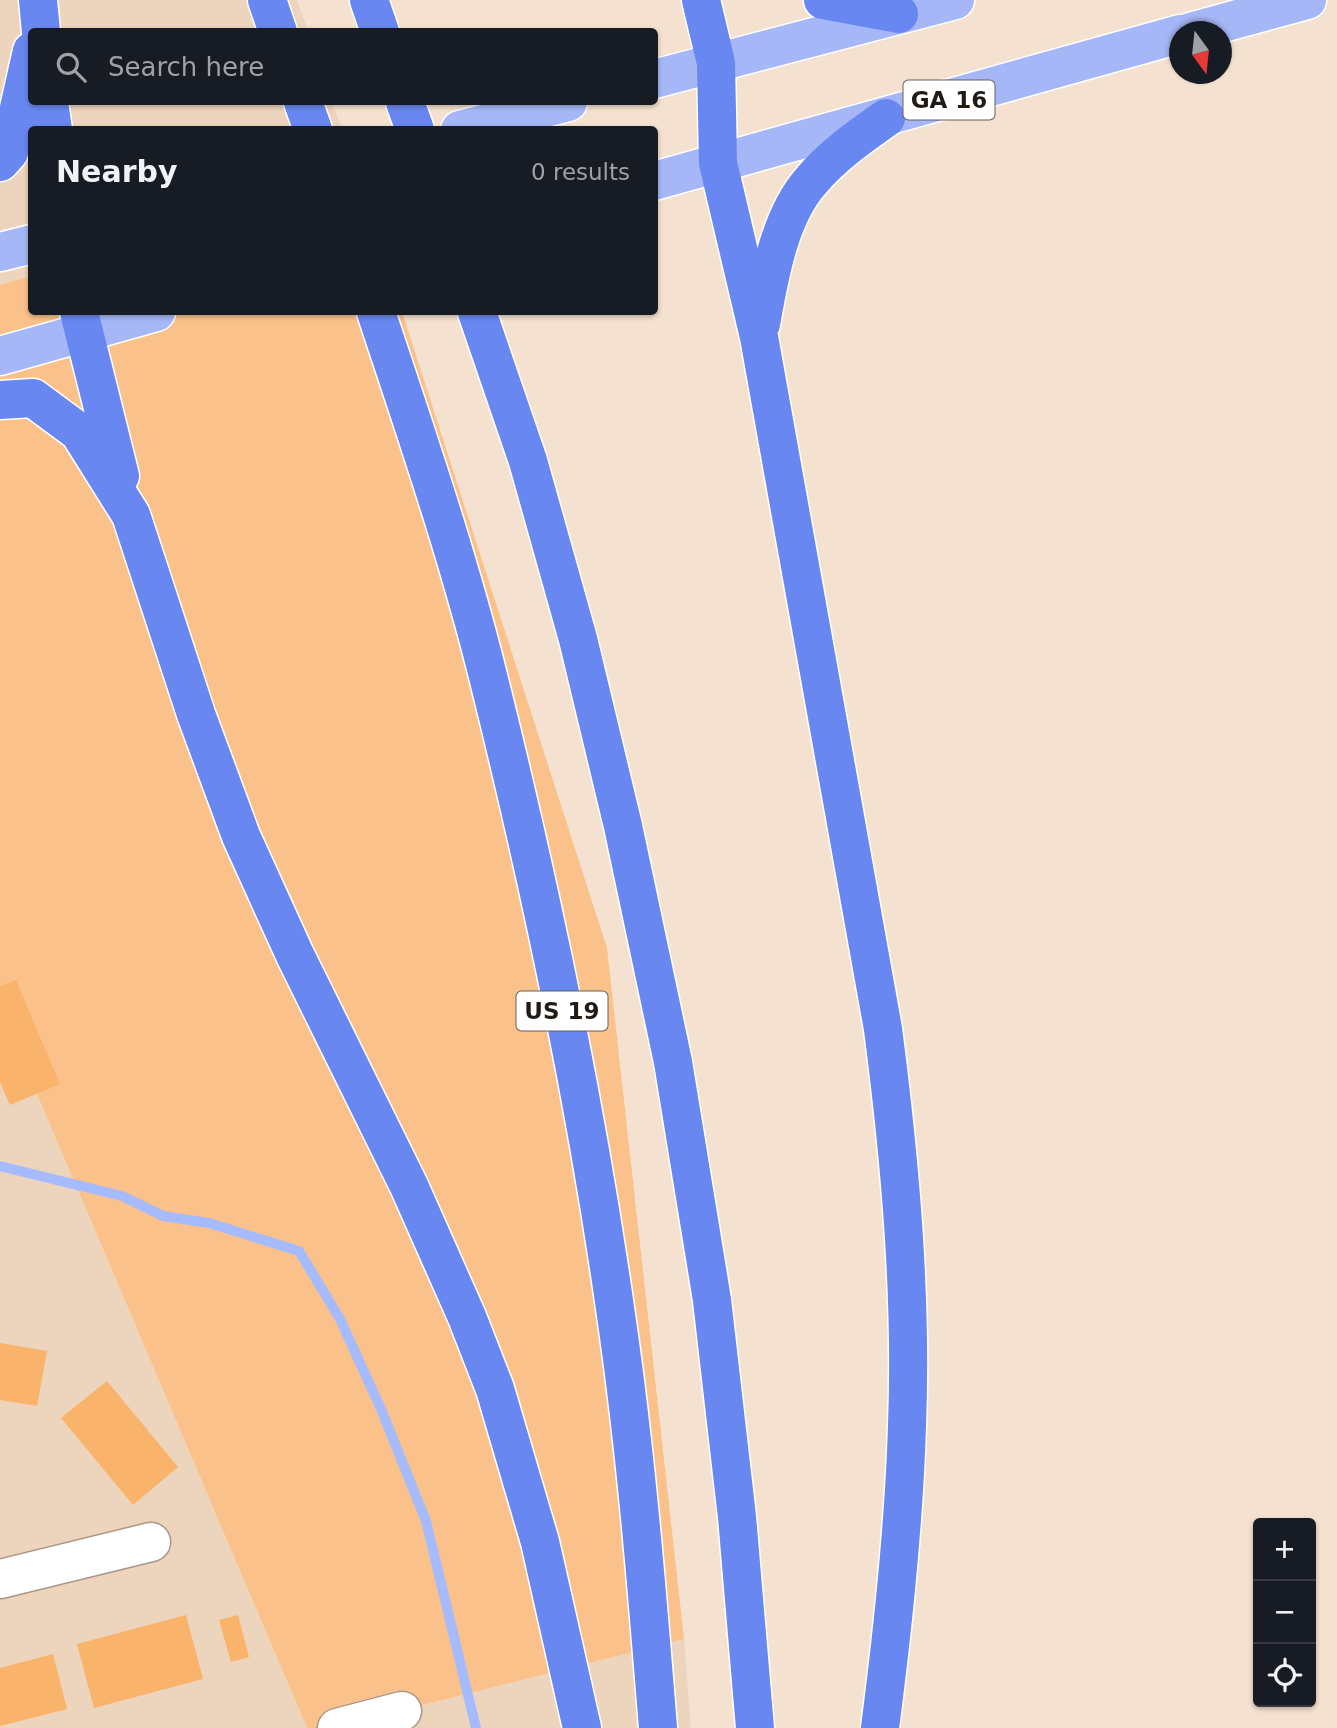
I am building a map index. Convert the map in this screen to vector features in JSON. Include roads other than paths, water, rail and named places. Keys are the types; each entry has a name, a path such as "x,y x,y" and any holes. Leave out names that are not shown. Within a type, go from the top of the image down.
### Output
{"highway":[{"path":"267,0 277,28"},
{"path":"369,0 379,28"},
{"path":"701,0 716,63 718,163 759,337 883,1029 896,1132 908,1329 907,1424 894,1621 880,1728"},
{"path":"823,0 899,14"},
{"path":"0,162 9,152 28,66"},
{"path":"50,105 53,126"},
{"path":"304,105 312,126"},
{"path":"406,105 414,126"},
{"path":"759,337 774,262 790,216 809,183 843,149 886,118"},
{"name":"US 19","path":"377,315 436,492 489,677 580,1095 618,1329 643,1536 658,1728"},
{"path":"478,315 528,461 578,639 623,826 670,1049 712,1300 737,1517 755,1728"},
{"path":"80,321 131,515 196,714 241,836 295,955 409,1186 467,1317 495,1389 540,1542 582,1728"},
{"path":"0,400 33,398 79,432 131,515"}],"main road":[{"path":"658,78 954,0"},
{"path":"1230,21 1307,0"},
{"name":"GA 16","path":"658,180 1169,37"},
{"path":"475,126 556,105"},
{"path":"0,252 28,245"},
{"path":"0,356 80,321 131,315"}],"street":[{"path":"0,1579 151,1542"},
{"path":"339,1728 402,1711"}],"waterway":[{"path":"0,1166 122,1196 163,1216 209,1223 299,1251 340,1319 381,1409 426,1521 476,1728"}]}
